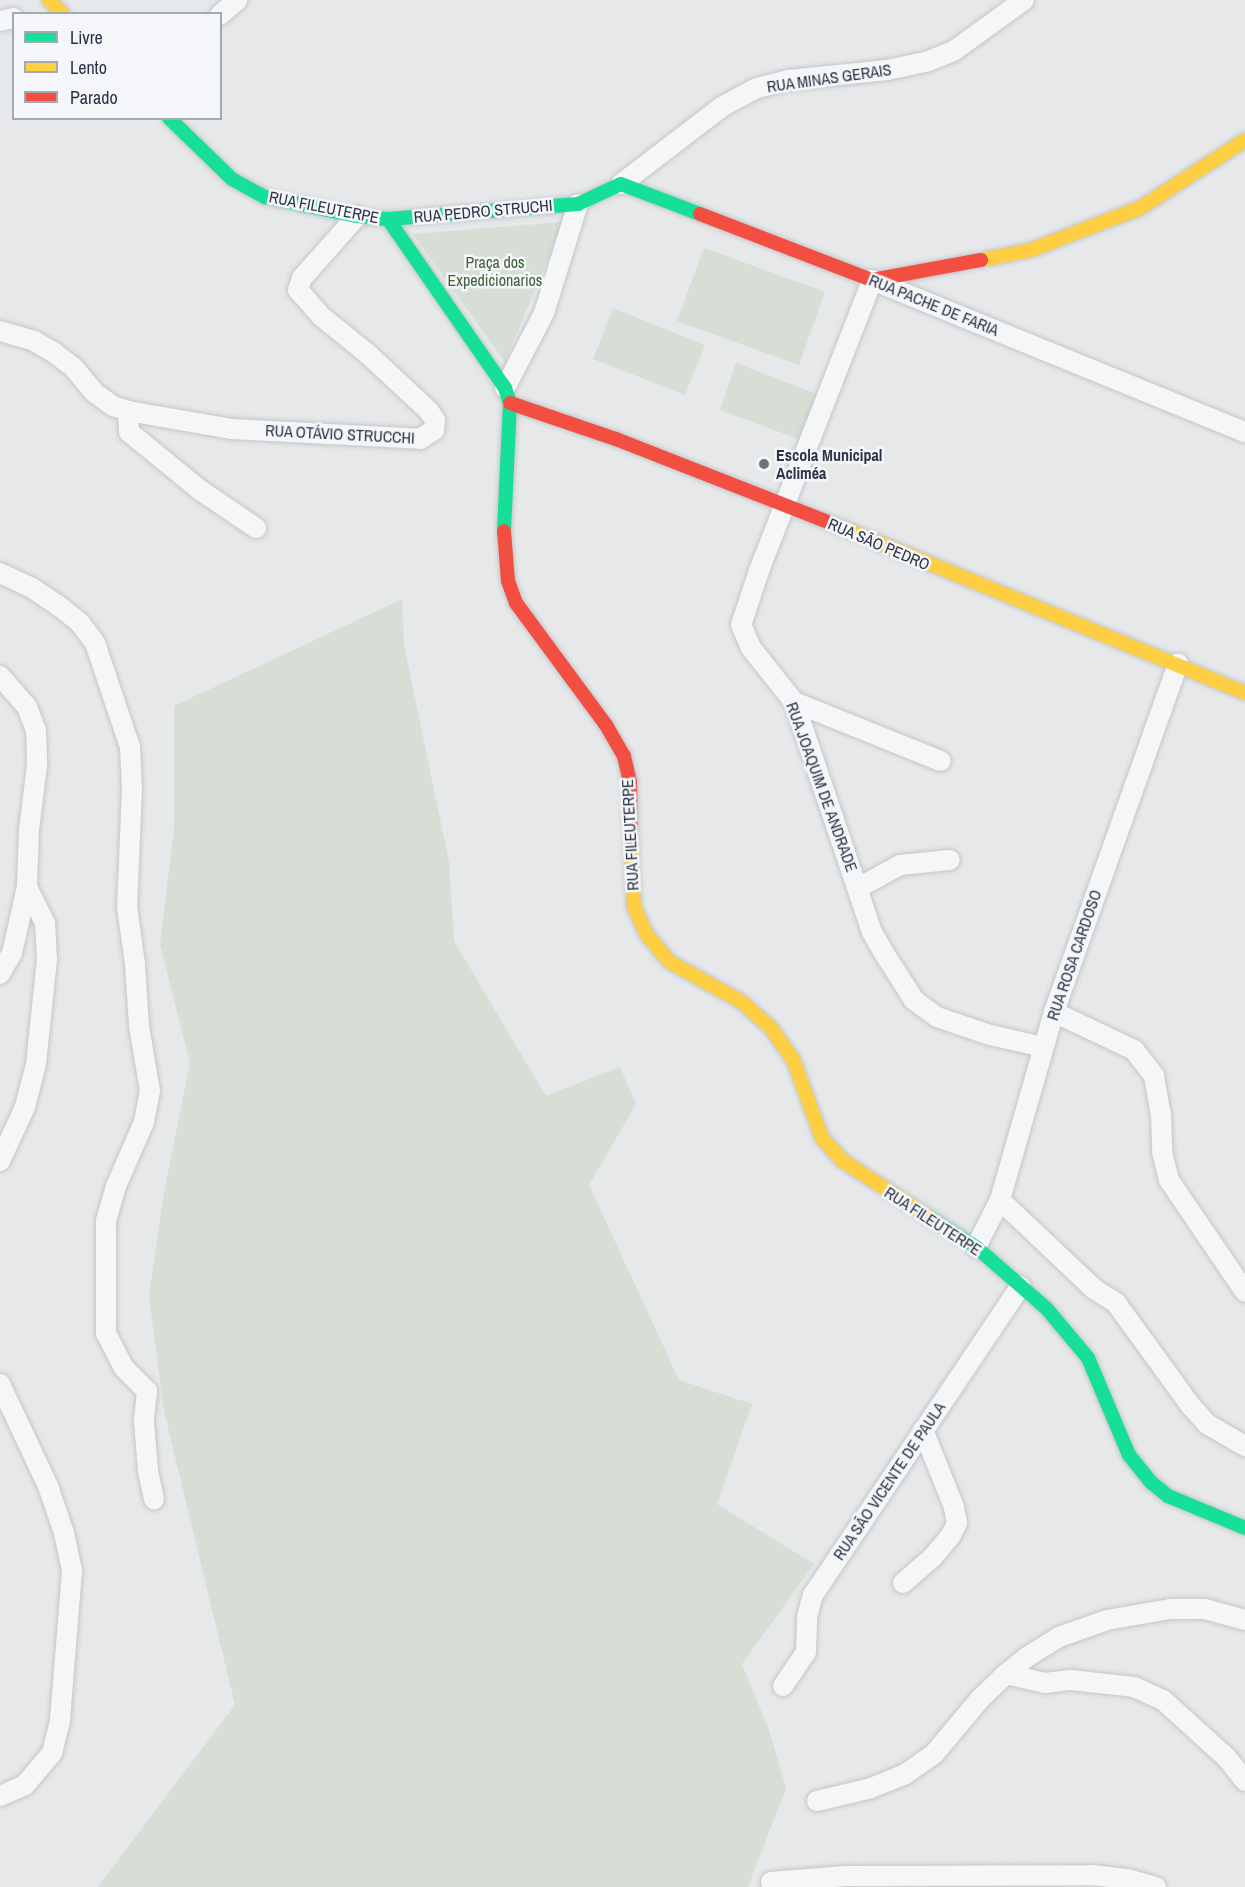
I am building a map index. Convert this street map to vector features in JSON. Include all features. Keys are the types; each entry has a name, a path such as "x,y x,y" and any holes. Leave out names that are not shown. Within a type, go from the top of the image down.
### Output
{"main road":[{"path":"50,0 61,12"},
{"name":"RUA FILEUTERPE","path":"171,120 232,179 246,188 266,197 357,216 388,219 507,395 503,506 508,581 516,603 529,624 606,725 624,756 630,782 634,907 647,935 670,962 742,1002 771,1028 793,1059 822,1138 843,1161 976,1247 1047,1309 1088,1358 1107,1398 1129,1455 1152,1483 1168,1496 1245,1528"},
{"path":"872,280 1031,250 1140,208 1245,140"},
{"name":"RUA MINAS GERAIS","path":"578,204 621,184"},
{"name":"RUA PACHE DE FARIA","path":"621,184 872,280"},
{"name":"RUA PEDRO STRUCHI","path":"388,219 578,204"},
{"name":"RUA SÃO PEDRO","path":"507,395 705,476 784,504 971,582 1243,686"}],"street":[{"path":"222,13 237,0"},
{"name":"RUA MINAS GERAIS","path":"621,184 723,106 758,88 789,80 887,70 926,62 955,50 1024,0"},
{"path":"507,395 544,312 578,204"},
{"name":"RUA OTÁVIO STRUCCHI","path":"0,331 34,341 53,352 73,367 94,393 113,406 128,411 232,429 420,439 430,435 434,430 435,420 429,411 369,355 321,316 297,290 302,278 357,216"},
{"name":"RUA PACHE DE FARIA","path":"872,280 1245,432"},
{"name":"RUA JOAQUIM DE ANDRADE","path":"872,280 784,504 741,625 751,648 794,702 876,939 914,1000 924,1010 951,1023 1043,1047"},
{"path":"128,411 129,432 201,490 256,528"},
{"path":"0,573 32,588 58,606 80,623 95,643 130,747 132,789 127,907 135,964 139,1026 150,1091 144,1122 116,1186 106,1220 105,1314 106,1333 115,1354 124,1368 147,1391 144,1422 148,1471 154,1499"},
{"name":"RUA ROSA CARDOSO","path":"976,1247 1000,1200 1054,1012 1178,663"},
{"path":"0,676 27,707 36,730 37,765 28,830 27,887 12,953 0,975"},
{"path":"794,702 941,761"},
{"path":"858,888 900,865 951,860"},
{"path":"0,1161 25,1107 36,1064 47,960 45,923 27,887"},
{"path":"1054,1012 1134,1050 1155,1076 1161,1114 1162,1152 1169,1180 1206,1239 1245,1292"},
{"path":"1000,1200 1094,1289 1116,1303 1190,1405 1207,1424 1245,1446"},
{"name":"RUA SÃO VICENTE DE PAULA","path":"783,1686 806,1652 807,1617 813,1595 1021,1286"},
{"path":"0,1384 48,1486 64,1533 72,1571 60,1721 52,1753 25,1785 0,1796"},
{"path":"903,1583 932,1558 951,1536 957,1522 954,1507 923,1430"},
{"path":"817,1801 871,1788 904,1775 934,1754 980,1699 1005,1674 1059,1637 1107,1620 1170,1609 1205,1609 1245,1620"},
{"path":"1005,1674 1045,1683 1071,1680 1134,1687 1163,1700 1227,1758 1245,1781"},
{"path":"771,1882 846,1876 1093,1875 1128,1879 1156,1887"}],"green space":[{"name":"Praça dos Expedicionarios","path":"563,222 505,362 413,234"},
{"path":"704,248 825,292 799,365 677,321"},
{"path":"613,308 705,345 685,395 593,359"},
{"path":"736,363 817,394 798,439 720,410"},
{"path":"402,599 404,645 449,862 454,941 546,1096 620,1067 636,1104 589,1185 679,1380 752,1404 717,1504 814,1564 742,1664 769,1730 786,1788 748,1887 98,1887 235,1705 164,1411 149,1296 164,1192 190,1063 160,944 174,830 174,706"}],"traffic: fast":[{"path":"171,120 232,179 265,197 357,216 388,219 505,388 510,403 504,531"},
{"path":"388,219 578,204 621,184 700,214"},
{"path":"929,1217 976,1247 1047,1309 1088,1358 1129,1455 1152,1483 1168,1496 1245,1528"}],"traffic: slow":[{"path":"49,0 61,12"},
{"path":"981,260 1031,250 1140,208 1245,140"},
{"path":"843,528 1245,693"},
{"path":"631,838 634,907 647,935 670,962 742,1002 771,1028 793,1059 822,1138 843,1161 929,1217"}],"traffic: jam":[{"path":"700,214 872,280 981,260"},
{"path":"510,403 616,439 843,528"},
{"path":"504,531 508,581 516,603 606,725 624,756 630,782 631,838"}],"place":[{"name":"Escola Municipal Acliméa","path":"764,464"}]}
